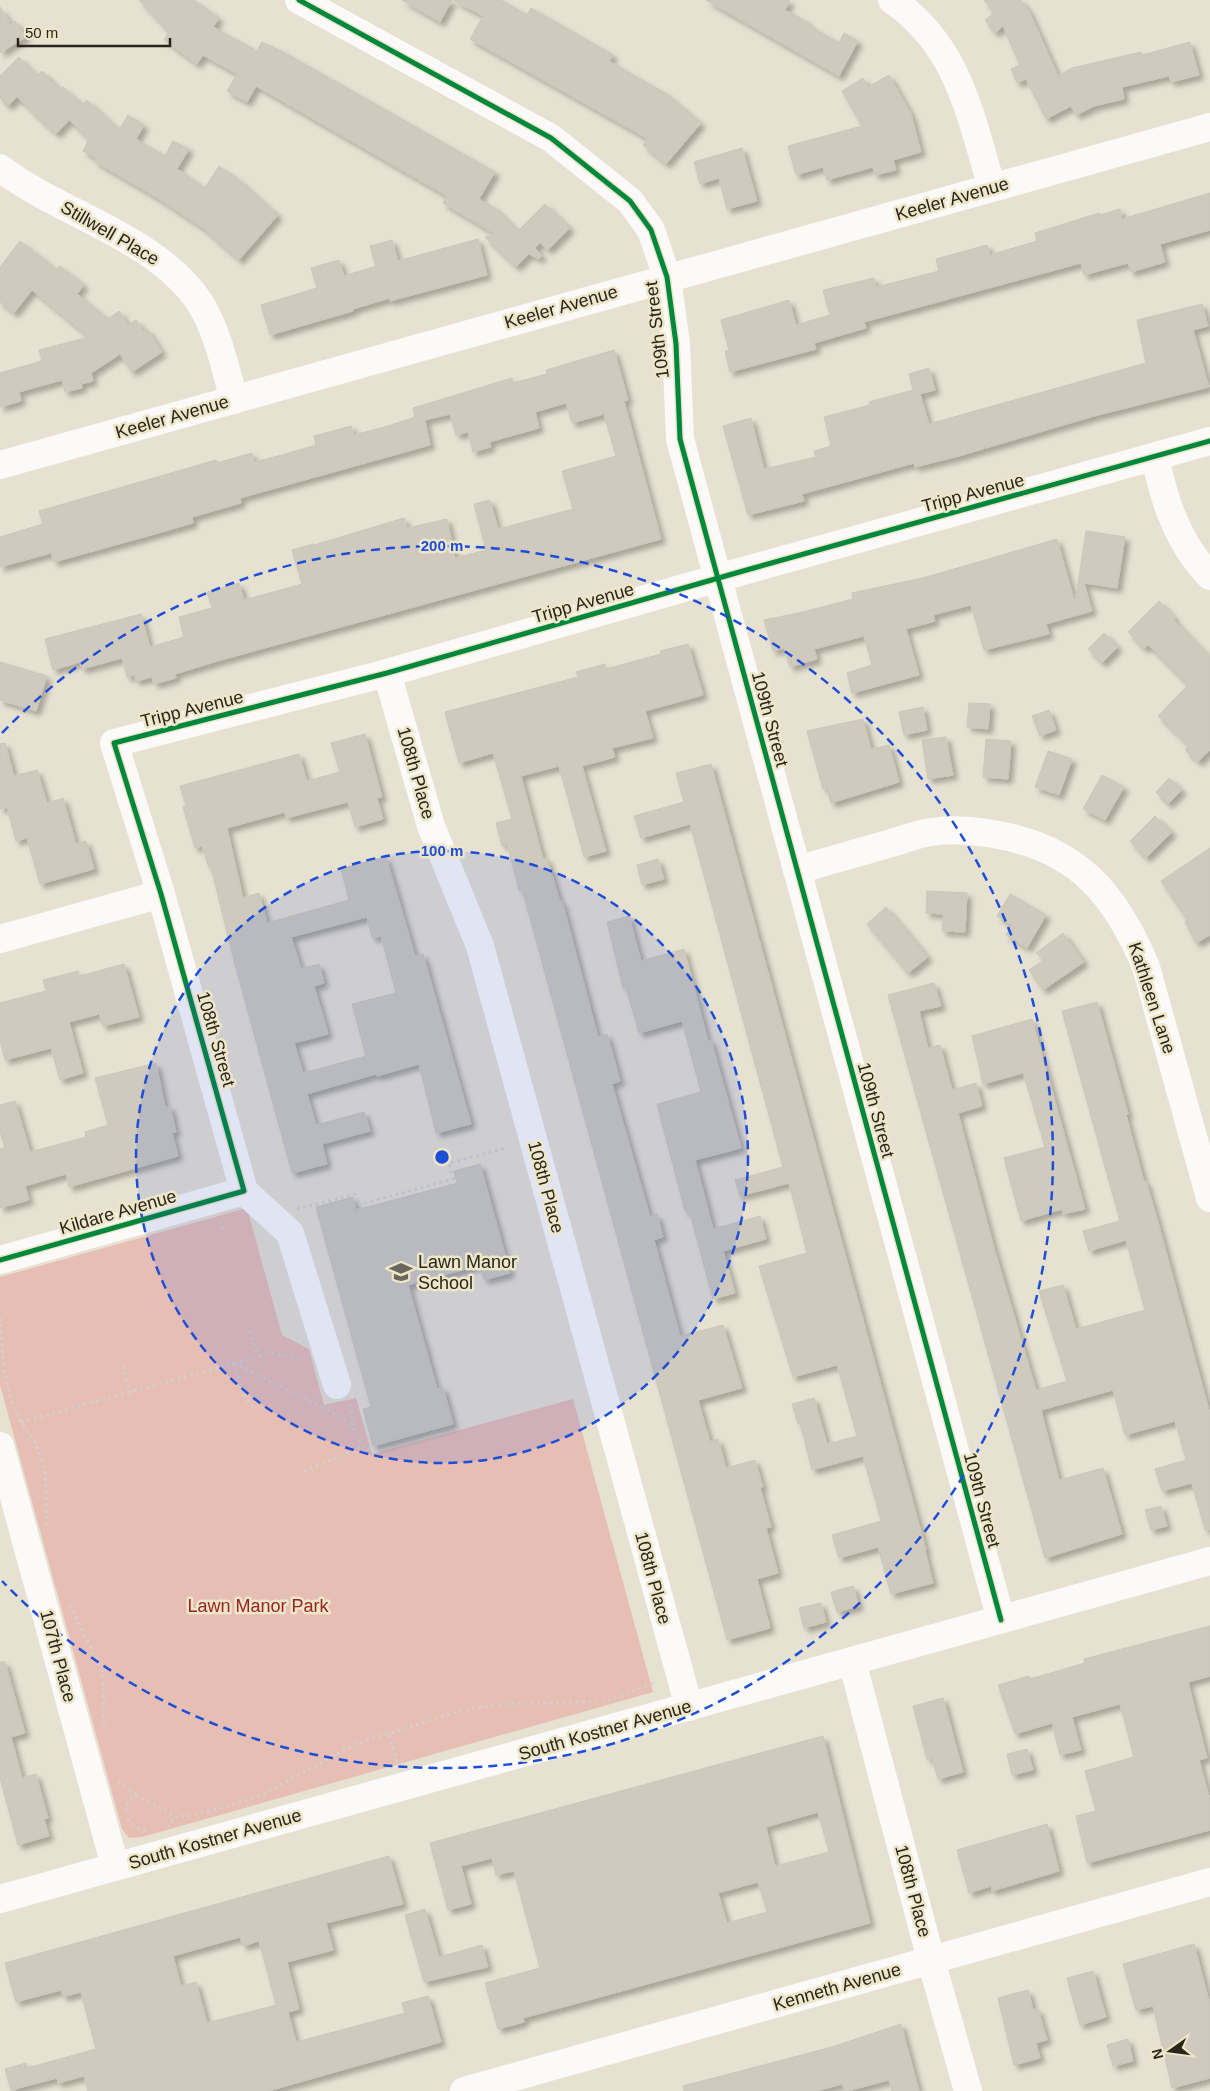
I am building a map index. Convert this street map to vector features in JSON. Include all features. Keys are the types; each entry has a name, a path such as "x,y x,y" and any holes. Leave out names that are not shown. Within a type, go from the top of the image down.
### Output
{"street":[{"name":"109th Street","path":"299,0 551,138 630,201 651,230 667,278 676,344 680,439 1001,1620"},
{"path":"892,0 912,14 943,50 960,83 992,188"},
{"name":"Keeler Avenue","path":"0,465 1210,127"},
{"name":"Stillwell Place","path":"0,168 157,258 182,280 200,304 213,329 234,400"},
{"name":"Tripp Avenue","path":"161,894 114,743 387,673 718,578 1210,441"},
{"path":"1155,457 1160,483 1182,540 1210,576"},
{"name":"108th Place","path":"387,673 431,826 480,946 689,1707"},
{"name":"Kathleen Lane","path":"797,870 930,832 954,830 1025,840 1065,859 1086,875 1110,898 1133,937 1146,967 1210,1198"},
{"path":"0,939 161,894"},
{"name":"108th Street","path":"161,894 244,1191"},
{"path":"244,1191 290,1233 343,1392"},
{"name":"Kildare Avenue","path":"0,1260 244,1191"},
{"name":"107th Place","path":"0,1446 115,1866"},
{"name":"South Kostner Avenue","path":"0,1899 1210,1561"},
{"name":"108th Place","path":"852,1661 931,1960 968,2091"},
{"name":"Kenneth Avenue","path":"464,2091 1210,1882"}],"path":[{"path":"293,1210 355,1194 358,1205 454,1180 449,1163 506,1148"},
{"path":"0,1318 4,1370 11,1399 21,1422 37,1447 45,1470 49,1534"},
{"path":"250,1331 258,1356"},
{"path":"21,1422 272,1353 312,1362"},
{"path":"233,1363 341,1417 354,1426"},
{"path":"233,1363 244,1396 256,1411"},
{"path":"123,1366 130,1392"},
{"path":"343,1392 354,1426 364,1446 371,1450"},
{"path":"304,1471 364,1446"},
{"path":"68,1600 104,1673 104,1732"},
{"path":"173,1818 219,1809 264,1794 355,1744 460,1712 503,1704 608,1700 654,1682"},
{"path":"389,1735 399,1772"},
{"path":"119,1790 116,1780 138,1796 170,1812 173,1818 172,1824 162,1829"},
{"path":"126,1808 128,1800 138,1796"},
{"path":"122,1799 126,1808 127,1818 136,1828 150,1832 156,1830"}],"green space":[{"name":"Lawn Manor Park","path":"247,1208 282,1335 309,1349 324,1405 356,1398 372,1454 573,1399 653,1692 142,1837 129,1838 122,1829 0,1385 0,1277"}],"building":[{"path":"139,0 194,0 219,18 213,27 257,51 262,42 285,53 495,172 479,199 496,209 518,231 545,204 570,228 548,250 540,243 535,248 542,255 539,259 529,254 516,267 485,237 495,234 443,203 447,196 256,86 247,102 227,91 237,74 203,55 197,64 164,40 169,32"},
{"path":"402,0 452,0 440,22"},
{"path":"453,0 501,0 527,15 531,8 613,55 609,61 668,95 701,123 666,164 643,145 648,139 470,39 483,16"},
{"path":"706,0 790,0 785,10 809,23 808,25 839,43 844,33 858,41 839,76"},
{"path":"984,0 1021,0 1029,11 1058,76 1072,68 1141,52 1142,55 1190,42 1199,75 1171,82 1169,76 1122,87 1124,99 1094,106 1076,115 1071,106 1046,119 1026,79 1017,83 1011,69 1020,65 1003,26 995,33 985,20 994,13"},
{"path":"0,7 11,24 15,21 26,37 0,53"},
{"path":"19,57 37,76 42,71 61,90 63,87 82,105 87,100 119,130 128,115 144,125 136,139 165,156 173,141 189,149 177,169 205,188 219,166 239,180 278,215 239,260 204,229 156,197 94,161 96,158 83,151 89,139 69,120 56,134 17,97 8,106 0,98 0,76"},
{"path":"889,75 911,114 921,152 893,160 896,170 875,175 873,167 827,180 823,167 796,175 788,146 862,126 842,91 863,78 868,87"},
{"path":"742,148 757,201 727,209 719,178 700,184 694,162"},
{"path":"1210,193 1210,230 1160,244 1165,262 1131,272 1128,263 1084,275 1081,263 864,322 866,328 814,343 816,349 730,372 725,351 729,350 721,320 789,300 796,325 830,315 823,290 874,278 876,287 904,280 939,271 936,259 987,245 990,255 1037,241 1035,233 1099,213 1100,215 1120,209 1122,219"},
{"path":"478,239 487,275 390,301 390,298 353,309 353,311 270,335 261,305 317,288 311,268 339,260 344,276 376,266 370,246 392,240 398,261"},
{"path":"20,241 57,270 60,266 84,285 77,294 108,319 119,311 128,325 136,320 143,331 147,329 162,352 132,372 120,354 91,373 93,381 81,384 82,388 65,392 62,380 19,392 21,401 0,407 0,373 42,361 39,350 89,337 32,290 14,313 0,302 0,267"},
{"path":"1202,304 1208,326 1193,330 1209,387 1094,416 959,456 915,467 914,463 802,494 804,501 748,515 723,426 751,418 764,469 816,457 814,451 831,446 824,417 870,405 869,402 913,390 909,374 929,368 935,390 920,394 929,424 1146,363 1137,320"},
{"path":"614,350 628,400 624,401 661,539 221,660 175,674 176,678 154,684 152,677 136,681 134,675 127,677 122,658 82,669 80,662 53,670 45,639 141,614 150,647 184,637 179,617 212,608 207,592 239,583 244,600 302,584 292,550 404,518 407,528 447,519 455,558 486,550 474,504 490,500 498,529 573,509 562,471 616,456 604,414 572,423 566,403 535,412 539,428 489,442 491,447 473,452 468,432 456,435 450,414 425,420 430,445 240,498 241,503 192,517 193,523 144,537 54,562 51,553 0,567 0,537 43,524 39,511 216,460 217,463 252,453 254,462 282,455 316,445 314,436 351,426 354,435 388,426 415,417 413,408 512,378 513,383 547,374 546,370"},
{"path":"1086,531 1125,537 1117,588 1084,583 1092,611 1046,624 1049,634 984,650 971,605 933,615 935,621 906,629 919,675 852,693 847,673 872,665 864,636 814,649 817,659 790,667 784,648 773,651 764,620 853,599 852,593 923,578 1057,539 1075,603"},
{"path":"1159,601 1175,618 1174,620 1210,657 1210,750 1198,762 1185,750 1189,746 1158,716 1188,685 1148,645 1144,649 1128,632"},
{"path":"1104,633 1118,647 1102,663 1088,649"},
{"path":"688,644 703,695 645,711 653,738 612,748 615,757 582,766 606,851 584,857 559,766 521,776 543,859 547,858 560,902 562,901 598,1037 607,1034 620,1081 612,1084 650,1217 657,1214 663,1237 654,1240 680,1336 723,1325 742,1388 698,1400 710,1442 718,1439 726,1468 755,1460 763,1487 760,1487 771,1527 766,1528 778,1573 757,1579 770,1628 727,1640 522,889 519,890 507,844 502,846 496,823 512,819 493,753 459,763 445,712 578,677 576,672 605,664 606,669 661,654 660,651"},
{"path":"0,662 47,676 36,711 0,700"},
{"path":"969,703 990,704 988,729 967,727"},
{"path":"923,707 927,730 904,735 899,712"},
{"path":"1049,710 1056,730 1040,736 1032,716"},
{"path":"863,719 871,749 889,745 899,782 831,803 827,788 823,789 807,731"},
{"path":"365,734 382,797 377,798 383,819 355,827 348,802 286,818 285,812 227,828 243,898 259,893 267,923 349,900 341,869 386,857 415,956 423,954 471,1124 436,1133 419,1064 377,1076 376,1074 307,1094 316,1125 364,1112 370,1131 322,1144 327,1164 292,1173 233,957 211,867 209,868 202,846 195,848 183,807 186,806 180,786 299,754 307,781 340,772 331,743","holes":["367,917 372,938 381,936 396,993 352,1004 366,1056 303,1073 294,1043 328,1034 314,986 324,983 319,964 301,969 291,937"]},
{"path":"946,737 953,775 928,779 922,740"},
{"path":"986,739 1011,741 1008,779 983,777"},
{"path":"5,743 14,776 37,770 47,803 63,798 76,844 86,841 94,869 40,884 27,838 16,841 7,807 0,809 0,744"},
{"path":"1048,751 1072,759 1059,795 1035,787"},
{"path":"711,764 926,1550 933,1583 891,1594 878,1547 839,1558 832,1535 881,1521 863,1456 812,1470 800,1423 798,1424 792,1404 814,1398 827,1444 857,1436 837,1365 793,1377 759,1266 807,1253 789,1183 740,1196 735,1180 783,1167 690,824 641,838 634,816 684,802 676,773"},
{"path":"1102,775 1124,787 1105,820 1083,809"},
{"path":"1169,778 1182,790 1168,804 1156,792"},
{"path":"1155,816 1172,832 1146,858 1130,841"},
{"path":"1210,848 1210,935 1196,943 1185,922 1188,921 1161,881"},
{"path":"658,859 664,879 642,885 637,865"},
{"path":"927,891 967,893 965,932 942,931 943,914 926,913"},
{"path":"1010,894 1046,915 1027,948 1006,935 1012,925 997,916"},
{"path":"886,907 928,957 908,973 867,924"},
{"path":"629,916 641,961 684,949 708,1041 711,1040 741,1148 695,1160 713,1229 760,1216 766,1239 723,1251 735,1293 713,1299 689,1210 685,1211 657,1104 701,1092 682,1021 639,1033 626,987 623,988 607,922"},
{"path":"1063,933 1084,962 1043,990 1029,970 1045,959 1036,953"},
{"path":"124,964 139,1017 103,1026 99,1014 69,1022 83,1073 60,1080 51,1048 5,1060 0,1040 0,1003 46,991 43,980 78,971 79,976"},
{"path":"934,983 941,1006 919,1011 928,1048 940,1045 952,1090 976,1083 982,1106 958,1113 994,1248 1036,1390 1067,1381 1039,1291 1063,1285 1076,1329 1145,1310 1126,1240 1089,1251 1083,1231 1120,1221 1062,1011 1097,1002 1128,1114 1126,1115 1144,1182 1146,1181 1159,1226 1210,1414 1210,1529 1205,1530 1192,1483 1162,1491 1155,1469 1186,1460 1175,1421 1125,1435 1113,1390 1041,1410 1059,1480 1103,1468 1122,1534 1045,1558 888,995"},
{"path":"1032,1019 1085,1209 1063,1214 1062,1209 1021,1221 1004,1158 1045,1147 1023,1073 983,1084 972,1036"},
{"path":"156,1063 165,1107 170,1106 176,1132 172,1133 178,1156 69,1187 66,1174 25,1186 29,1200 0,1208 0,1149 5,1148 0,1131 0,1105 15,1101 30,1152 86,1137 85,1132 108,1125 95,1078"},
{"path":"480,1164 510,1273 484,1280 480,1265 408,1285 437,1389 443,1387 453,1424 373,1446 363,1409 371,1407 316,1207 353,1197 356,1210 457,1183 454,1171"},
{"path":"1161,1506 1167,1526 1151,1530 1145,1510"},
{"path":"853,1586 859,1606 837,1612 831,1592"},
{"path":"821,1603 826,1622 804,1628 799,1608"},
{"path":"1210,1626 1210,1676 1188,1682 1207,1758 1199,1760 1210,1800 1210,1830 1087,1863 1076,1816 1096,1811 1085,1771 1134,1757 1120,1704 1072,1717 1081,1750 1060,1755 1052,1723 1015,1734 998,1685 1029,1676 1030,1679 1085,1663 1084,1659"},
{"path":"0,1662 5,1662 25,1733 11,1737 22,1778 36,1774 48,1818 44,1819 49,1836 18,1845 0,1778"},
{"path":"943,1698 963,1772 938,1779 932,1758 927,1759 913,1706"},
{"path":"823,1736 870,1923 523,2018 524,2022 498,2029 485,1983 540,1968 514,1871 496,1875 492,1858 461,1866 471,1904 448,1910 430,1843","holes":["818,1812 829,1852 775,1866 766,1827","758,1882 767,1912 727,1923 718,1893"]},
{"path":"1027,1749 1033,1770 1012,1775 1007,1754"},
{"path":"1047,1824 1059,1871 992,1891 991,1886 969,1893 957,1850"},
{"path":"389,1856 403,1904 326,1923 333,1950 287,1962 299,2009 288,2012 296,2042 405,2013 402,2003 428,1996 441,2042 268,2091 88,2091 84,2076 58,2083 57,2078 11,2090 5,2069 26,2063 27,2068 96,2049 81,1992 63,1997 61,1990 16,2002 5,1963","holes":["240,1937 243,1946 259,1941 276,2005 207,2023 196,1982 181,1986 173,1956"]},
{"path":"425,1909 439,1957 482,1945 488,1967 424,1982 405,1915"},
{"path":"1194,1944 1210,2005 1210,2078 1172,2088 1153,2006 1136,2010 1123,1964"},
{"path":"1093,1971 1106,2017 1080,2025 1067,1978"},
{"path":"1028,1990 1033,2010 1038,2009 1047,2040 1036,2043 1040,2058 1014,2065 998,1998"},
{"path":"901,2024 919,2091 892,2091 889,2080 847,2091 845,2091 842,2084 816,2091 684,2091 683,2086 832,2047"},
{"path":"1128,2039 1133,2061 1113,2066 1107,2045"}],"cycle path":[{"path":"299,0 551,138 630,201 651,230 667,277 676,344 680,439 1001,1620"},
{"path":"0,1260 244,1191 161,894 114,743 387,673 743,571 1210,441"}],"place":[{"name":"Lawn Manor School","path":"401,1272"}]}
